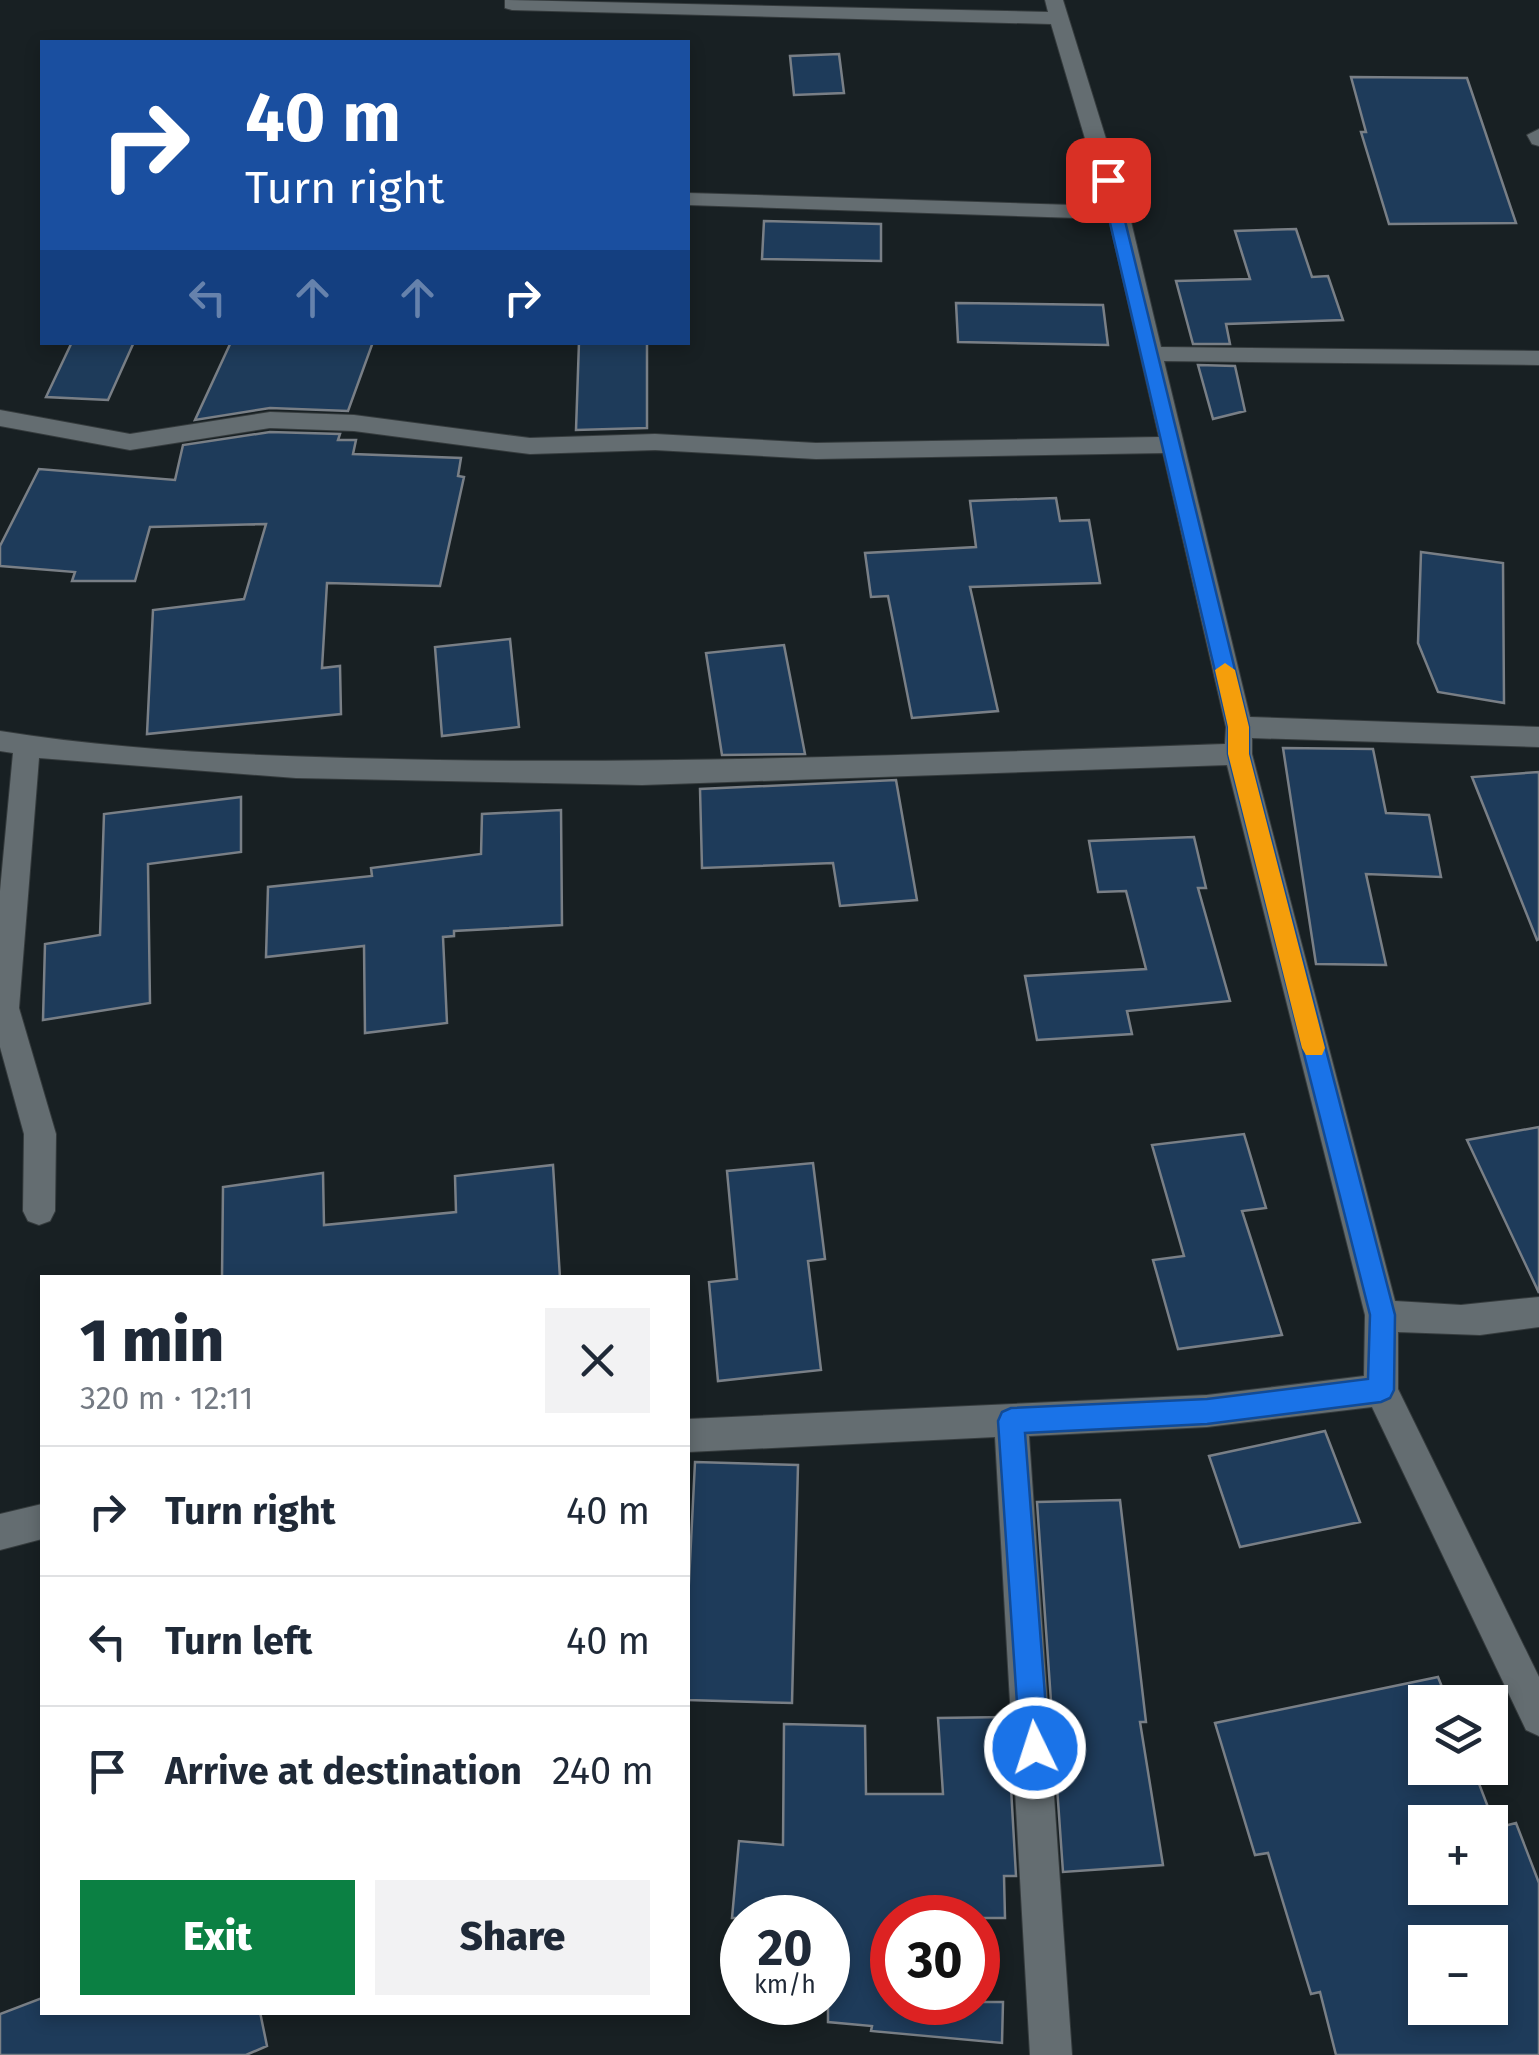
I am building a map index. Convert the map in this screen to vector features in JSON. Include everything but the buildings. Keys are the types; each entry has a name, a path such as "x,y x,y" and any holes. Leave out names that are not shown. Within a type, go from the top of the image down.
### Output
{"street":[{"path":"512,4 1056,9 1118,213 1238,740 1382,1315 1381,1390 1539,1717"},
{"path":"690,199 1118,213"},
{"path":"1150,354 1539,358"},
{"path":"0,418 130,442 270,420 354,423 530,446 655,442 816,452 1172,445"},
{"path":"40,1211 40,1134 4,1008 14,743 74,754 296,768 642,774 1238,740 1539,737"},
{"path":"1382,1315 1435,1322 1509,1318 1539,1312"},
{"path":"690,1435 1207,1412 1381,1390"},
{"path":"1011,1421 1038,1784 1050,2055"},
{"path":"0,1532 40,1522"}],"slow traffic":[{"path":"1225,670 1238,727 1238,754 1314,1048"}],"route":[{"path":"1035,1748 1011,1421 1207,1412 1381,1390 1382,1315 1238,754 1238,727 1108,180"}]}
